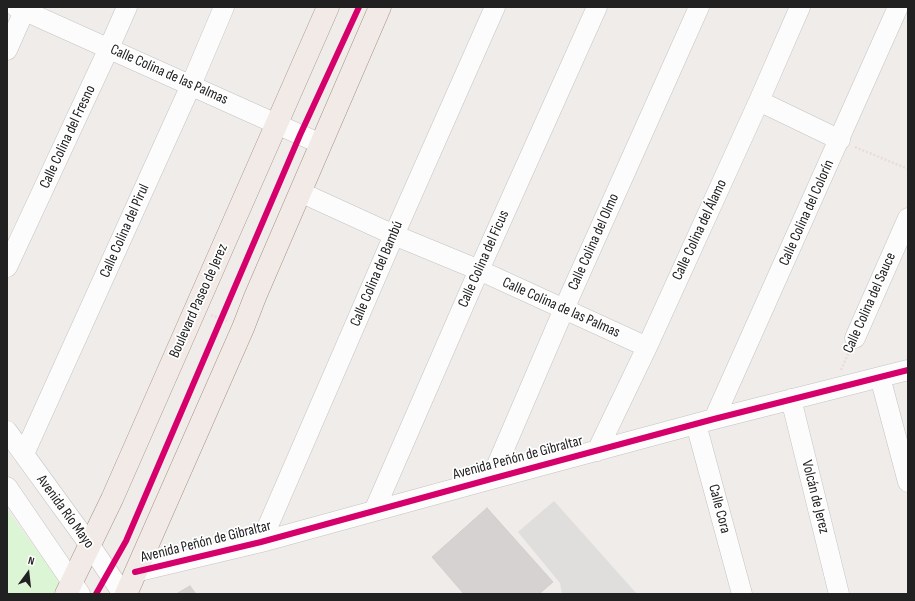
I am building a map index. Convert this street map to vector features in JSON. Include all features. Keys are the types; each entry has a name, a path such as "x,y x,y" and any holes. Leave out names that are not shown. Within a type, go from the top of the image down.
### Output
{"main road":[{"name":"Boulevard Paseo de Jerez","path":"72,590 89,544 112,499 328,7"},
{"path":"124,594 136,572 243,328 380,7"}],"street":[{"name":"Calle Colina del Fresno","path":"7,267 127,7"},
{"name":"Calle Colina del Pirul","path":"24,454 191,85 224,7"},
{"name":"Calle Colina del Bambú","path":"261,542 495,7"},
{"name":"Calle Colina del Ficus","path":"374,511 479,270 597,7"},
{"name":"Calle Colina del Olmo","path":"491,479 564,308 699,7"},
{"name":"Calle Colina del Álamo","path":"597,451 647,347 800,7"},
{"name":"Calle Colina del Colorín","path":"705,422 840,140 898,7"},
{"name":"Calle Colina de las Palmas","path":"22,8 321,144"},
{"path":"7,50 22,8"},
{"path":"759,101 840,140"},
{"name":"Calle Colina de las Palmas","path":"300,192 394,235 479,270 647,347"},
{"name":"Calle Colina del Sauce","path":"855,338 908,218"},
{"name":"Avenida Peñón de Gibraltar","path":"136,572 261,542 791,399 908,370"},
{"path":"880,378 908,482"},
{"name":"Volcán de Jerez","path":"791,399 839,594"},
{"name":"Calle Cora","path":"705,422 742,594"},
{"name":"Avenida Río Mayo","path":"7,431 124,594"},
{"path":"7,487 72,590"}],"path":[{"path":"840,140 908,169"},
{"path":"196,308 243,328"},
{"path":"218,326 224,312"}],"green space":[{"path":"7,510 62,584 57,594 7,594"}],"shaded area":[{"path":"554,501 637,594 562,594 560,583 518,532"}],"building":[{"path":"487,508 553,582 539,594 464,594 432,557"},
{"path":"190,586 196,594 176,594"}],"cycle path":[{"path":"96,594 126,541 300,135 359,7"},
{"path":"135,572 261,542 714,419 908,370"}]}
